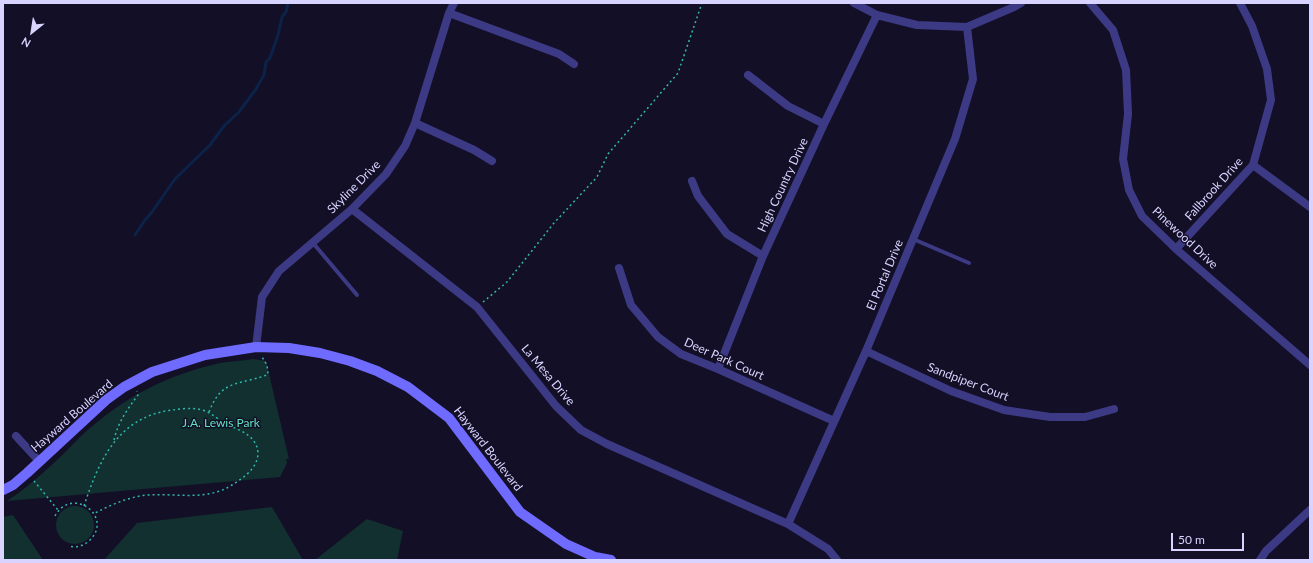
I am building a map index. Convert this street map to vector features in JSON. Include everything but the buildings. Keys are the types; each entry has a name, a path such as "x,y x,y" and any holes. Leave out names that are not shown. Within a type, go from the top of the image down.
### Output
{"main road":[{"name":"Hayward Boulevard","path":"3,490 13,485 27,473 39,460 106,400 152,372 205,355 256,346 289,348 320,353 350,361 408,387 449,418 520,512 566,544 595,558 611,560"}],"street":[{"name":"Skyline Drive","path":"256,346 262,297 279,271 352,208 386,174 406,146 415,123 449,12 454,3"},
{"path":"854,3 878,16 917,25 967,27 1021,3"},
{"name":"Pinewood Drive","path":"1090,3 1112,30 1126,70 1128,114 1123,159 1129,190 1142,216 1176,249 1310,365"},
{"name":"Fallbrook Drive","path":"1176,249 1253,165 1271,100 1267,68 1252,26 1240,3"},
{"path":"449,12 559,54 574,64"},
{"name":"High Country Drive","path":"718,369 763,256 824,124 878,16"},
{"name":"El Portal Drive","path":"788,524 866,351 955,139 973,79 967,27"},
{"path":"748,76 788,106 824,124"},
{"path":"415,123 474,150 492,161"},
{"path":"1253,165 1310,207"},
{"path":"692,181 698,196 726,234 763,256"},
{"name":"La Mesa Drive","path":"352,208 477,307 556,406 581,430 607,444 788,524 828,549 837,560"},
{"name":"Deer Park Court","path":"619,268 631,305 658,337 681,354 834,421"},
{"name":"Sandpiper Court","path":"866,351 951,391 1004,410 1050,417 1085,417 1114,409"},
{"path":"16,436 39,460"},
{"path":"1260,560 1266,551 1310,510"}],"lane":[{"path":"913,239 969,263"},
{"path":"312,242 357,295"}],"path":[{"path":"477,307 507,282 554,223 597,177 608,154 678,73 702,3"},
{"path":"209,412 213,401 224,389 268,374 267,365 256,346"},
{"path":"113,442 117,427 128,408 138,395 134,382"},
{"path":"84,506 96,470 113,442 123,431 139,420 161,411 200,409 209,412 227,425 249,435 256,445 258,454 255,466 230,486 218,492 188,496 140,496 119,502 95,513"},
{"path":"27,473 59,510"},
{"path":"55,516 65,505 71,503 87,507 95,513 97,523 95,533 90,540 83,545 74,547 68,546"}],"green space":[{"name":"J.A. Lewis Park","path":"253,359 266,361 289,459 286,459 287,463 280,477 7,501 39,476 90,428 133,397 149,388 181,374 221,363"},
{"path":"71,506 79,506 89,511 93,518 93,532 89,539 79,544 71,544 61,539 59,536 56,529 56,521 61,511 64,509"},
{"path":"272,507 303,560 104,560 137,523"},
{"path":"13,515 43,560 3,560 3,517"},
{"path":"367,519 403,531 397,560 315,560"}],"waterway":[{"path":"135,235 175,179 210,145 224,126 239,112 256,89 264,75 266,62 270,58 278,35 282,17 286,12 288,3"}]}
